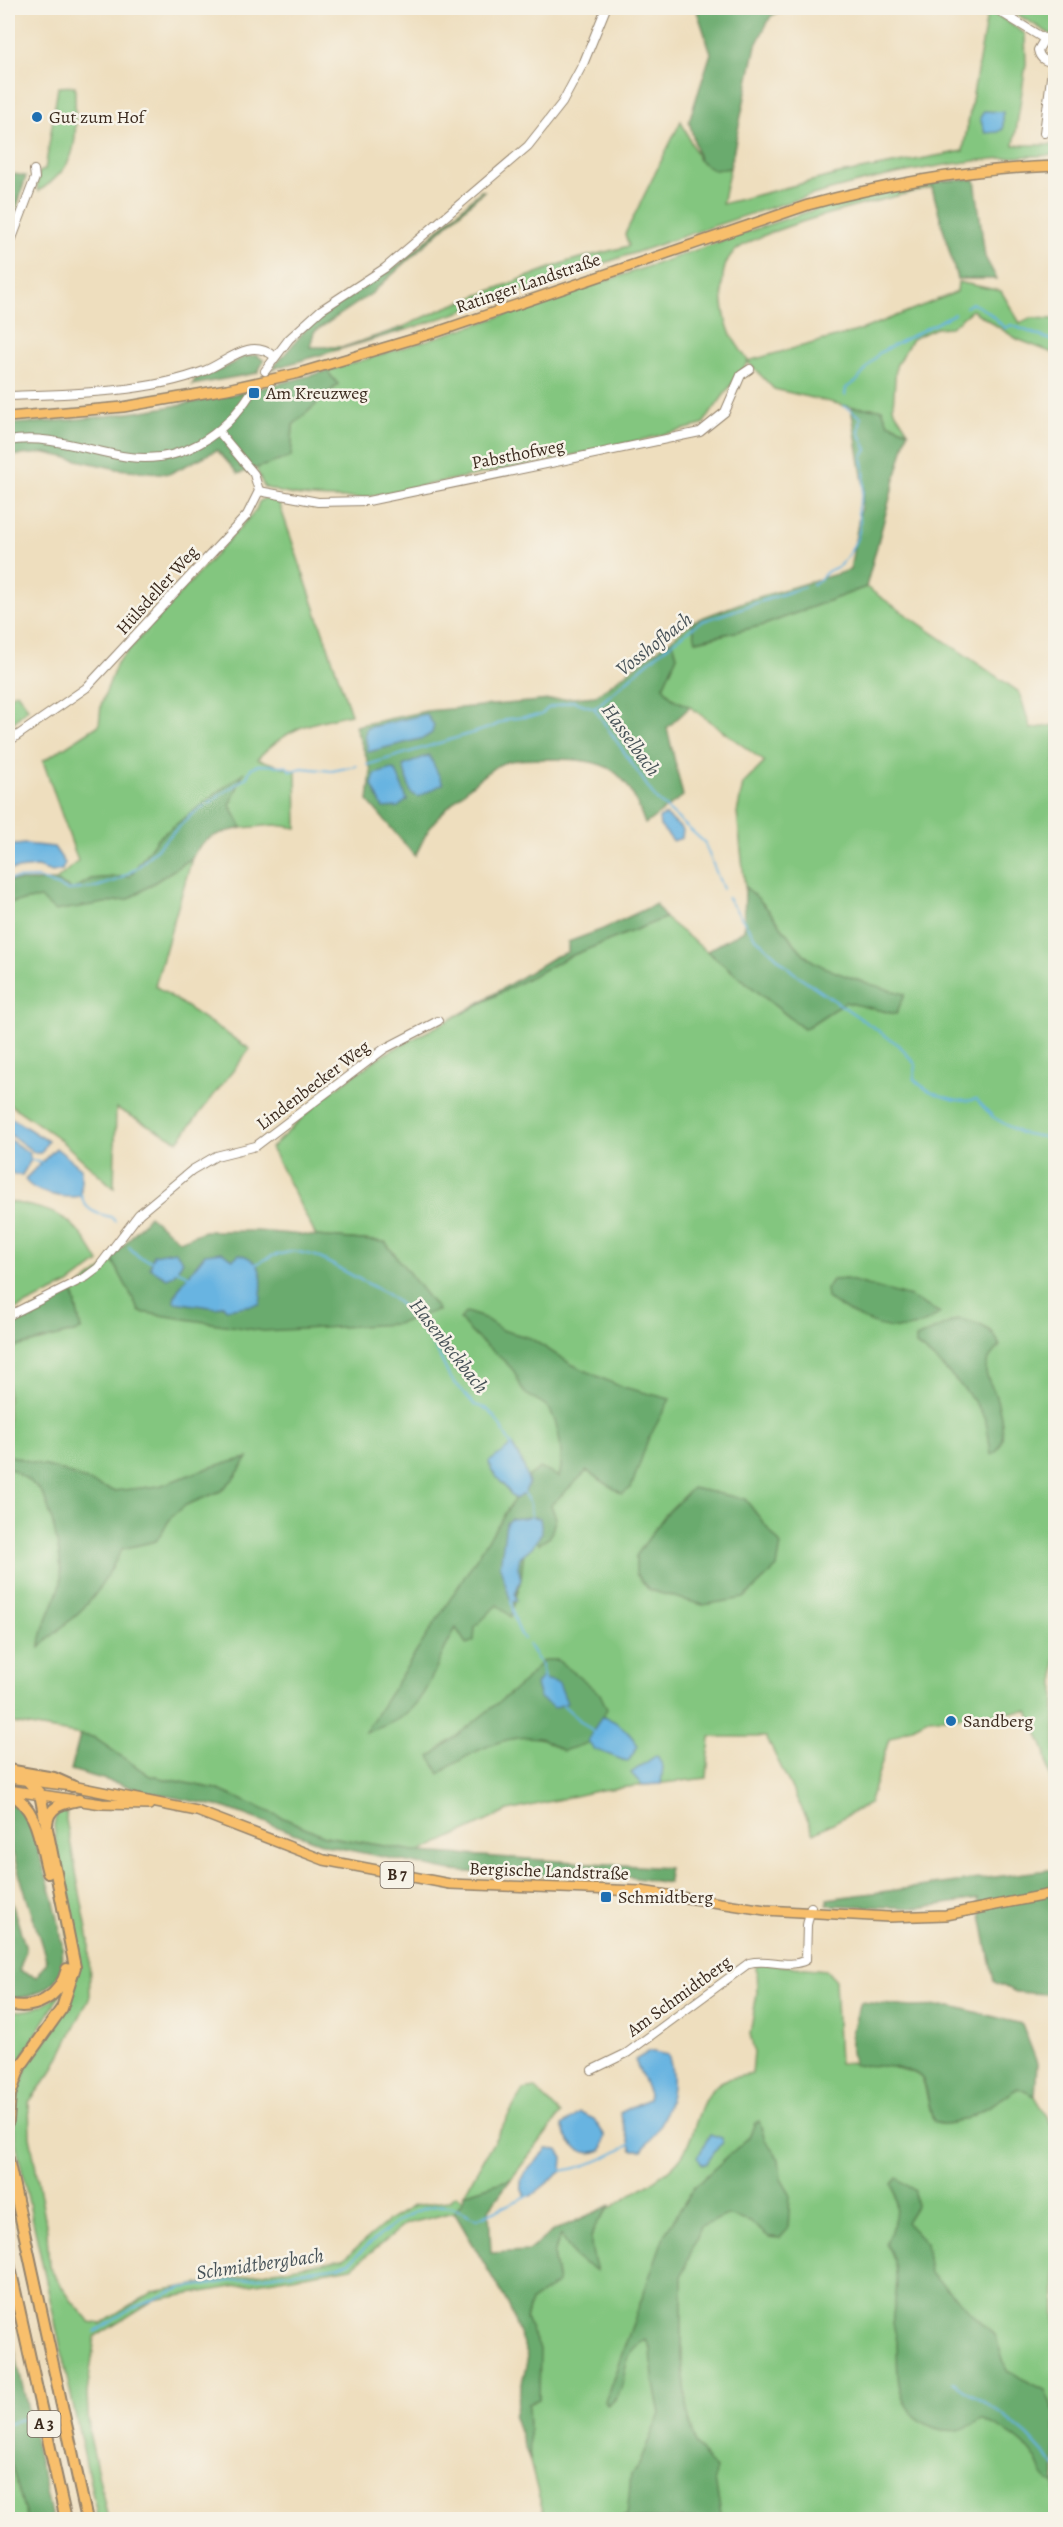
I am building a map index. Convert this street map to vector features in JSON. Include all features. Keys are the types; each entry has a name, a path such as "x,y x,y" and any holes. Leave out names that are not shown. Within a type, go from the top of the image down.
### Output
{"highway":[{"path":"8,1770 54,1778 72,1786"},
{"path":"8,2121 10,2095 20,2067 62,2008 75,1967 40,1794 28,1781"},
{"path":"8,1790 21,1799 32,1813 68,1948 65,1975 52,1995 30,2006 8,2004"},
{"path":"47,1829 48,1817 55,1808 79,1800"},
{"name":"A 3","path":"8,2159 87,2520"},
{"name":"A 3","path":"8,2259 66,2520"}],"main road":[{"name":"Ratinger Landstraße","path":"8,417 123,407 217,391 299,373 437,332 808,205 865,190 956,173 1056,166"},
{"name":"Bergische Landstraße","path":"8,1778 72,1786 211,1815 324,1860 422,1880 468,1886 652,1892 765,1910 932,1917 1056,1893"},
{"name":"Bergische Landstraße","path":"8,1790 120,1806 157,1804"}],"street":[{"path":"265,371 274,356 321,310 385,268 528,146 562,103 584,62 606,8"},
{"path":"994,8 1056,46"},
{"path":"1044,133 1054,62 1040,56 1038,50 1045,39"},
{"path":"8,249 35,178 34,170"},
{"path":"8,396 138,386 177,379 205,371 243,350 262,350 274,356"},
{"name":"Pabsthofweg","path":"259,491 318,502 359,502 700,432 725,412 741,375 750,369"},
{"path":"8,441 50,440 129,457 153,458 190,449 219,432 237,414 252,393"},
{"path":"219,432 254,474 259,491"},
{"name":"Hülsdeller Weg","path":"8,742 86,688 247,515 259,491"},
{"name":"Lindenbecker Weg","path":"8,1316 77,1282 98,1268 139,1214 192,1170 216,1156 256,1146 384,1049 438,1021"},
{"name":"Am Schmidtberg","path":"592,2070 627,2053 749,1963 769,1961 790,1965 806,1960 810,1911"}],"green space":[{"path":"696,8 787,8 771,16 756,45 730,168 714,170 699,160 689,121 711,53"},
{"path":"1026,8 1055,8 1055,37 1015,13"},
{"path":"988,9 1025,34 1026,64 1014,145 1055,145 1055,155 950,164 852,184 755,213 406,330 403,327 442,309 569,261 629,246 625,234 681,121 699,160 714,170 730,168 722,204 839,174 963,151"},
{"path":"75,86 75,133 70,158 54,180 39,191 37,188 39,172 45,170 58,87"},
{"path":"8,173 26,176 8,237"},
{"path":"975,179 985,257 997,279 957,279 932,188 934,182"},
{"path":"934,182 932,187 857,206 767,234 732,254 724,270 722,291 724,312 729,330 748,361 861,330 957,292 958,282 1001,291 1020,323 1030,318 1055,319 1055,354 1017,339 972,310 951,327 936,328 912,339 896,366 893,408 908,431 888,423 882,409 851,407 774,389 748,362 702,425 608,448 362,498 300,496 264,487 256,468 291,457 293,425 338,385 327,371 500,316 769,224 867,195"},
{"path":"481,191 484,191 371,294 314,332 310,347 344,347 403,327 406,330 272,369 307,328 334,307 401,263"},
{"path":"257,355 264,361 257,373 192,385 195,379 225,368 243,357"},
{"path":"327,371 338,384 293,425 291,457 238,474 217,450 169,474 117,469 46,453 8,456 8,424 89,418 169,407 248,391"},
{"path":"851,407 882,409 888,423 908,431 866,587 764,625 696,641 692,623 694,621 746,601 850,570 864,488"},
{"path":"265,498 278,500 351,714 323,720 289,733 257,759 296,771 297,828 275,825 242,828 230,805 243,774 157,839 130,876 91,879 73,890 55,881 78,861 43,761 99,725 101,705 117,663"},
{"path":"866,587 1019,692 1031,729 1055,725 1055,1802 1045,1751 1028,1711 928,1719 889,1739 869,1804 814,1833 766,1737 710,1737 707,1778 601,1790 508,1811 420,1852 325,1836 216,1789 150,1776 93,1737 8,1722 8,1349 81,1330 73,1291 103,1269 112,1259 140,1312 438,1311 385,1242 316,1236 271,1148 323,1098 381,1056 568,957 665,918 804,1029 845,1002 896,1014 904,994 853,978 814,962 806,956 762,903 745,887 737,813 743,784 765,762 690,707 673,699 663,687 677,656 672,639 692,623 697,641 764,625"},
{"path":"672,639 677,656 663,687 673,699 690,707 667,728 683,796 645,824 638,805 622,778 612,770 600,765 570,759 514,760 495,767 466,790 433,823 415,856 368,801 371,770 355,726 426,711 595,696"},
{"path":"17,692 28,708 8,728 8,698"},
{"path":"243,773 230,805 242,828 206,840 192,858 129,899 55,911 40,898 8,903 8,881 55,881 73,890 91,879 130,876 157,839"},
{"path":"192,858 155,986 250,1049 178,1141 116,1108 114,1188 57,1137 8,1103 8,903 40,898 129,899"},
{"path":"745,887 762,903 806,956 814,962 853,978 905,994 896,1014 845,1002 804,1029 707,951 744,930"},
{"path":"656,904 665,918 568,957 461,1014 554,957 568,952 568,942 603,929"},
{"path":"11,1202 42,1209 64,1218 81,1235 99,1262 69,1284 8,1313 8,1204"},
{"path":"149,1216 180,1241 204,1231 257,1231 385,1242 438,1310 397,1324 263,1331 140,1312 112,1259"},
{"path":"846,1279 910,1297 940,1313 926,1322 911,1327 882,1326 868,1321 827,1298 826,1289 832,1280"},
{"path":"73,1291 81,1330 8,1349 8,1322"},
{"path":"466,1312 484,1318 502,1330 530,1338 571,1364 619,1386 670,1399 648,1440 631,1488 622,1494 587,1471 551,1505 556,1518 550,1537 539,1544 527,1521 521,1579 511,1617 497,1605 475,1627 474,1641 466,1644 456,1628 424,1693 414,1705 402,1716 386,1725 365,1732 529,1476 540,1468 559,1477 560,1443 553,1416 541,1402 526,1394 513,1370 478,1339 460,1319"},
{"path":"958,1319 983,1326 993,1334 1000,1346 992,1354 986,1369 1002,1426 1001,1444 991,1455 987,1426 979,1408 954,1378 916,1345 916,1338"},
{"path":"8,1455 63,1471 113,1491 159,1486 214,1466 248,1458 234,1478 221,1491 186,1505 172,1516 156,1541 122,1549 103,1583 89,1602 40,1648 44,1627 60,1587 59,1553 45,1499 33,1484 8,1466"},
{"path":"692,1488 745,1499 781,1545 777,1567 744,1598 703,1605 649,1590 636,1574 636,1556 665,1515"},
{"path":"543,1660 557,1660 600,1694 607,1709 588,1743 563,1751 541,1739 525,1737 512,1739 473,1753 439,1774 430,1757 524,1682"},
{"path":"80,1735 93,1737 150,1776 216,1789 325,1836 420,1852 668,1868 669,1883 629,1877 526,1876 452,1871 329,1846 226,1808 144,1791 71,1770"},
{"path":"8,1800 25,1809 56,1909 62,1949 62,1966 54,1982 39,1992 20,1997 8,1996 8,1890 26,1949 19,1971 37,1977 47,1962 8,1838"},
{"path":"67,1806 66,1820 89,1940 90,1996 53,2070 29,2102 30,2136 47,2230 49,2267 71,2300 90,2322 101,2324 153,2292 343,2259 388,2221 413,2206 448,2201 456,2195 463,2201 454,2212 406,2224 352,2267 154,2300 95,2337 87,2393 89,2432 108,2519 98,2519 15,2139 14,2111 26,2068 57,2026 74,1987 54,1826 56,1814"},
{"path":"1055,1869 1055,1985 1046,1994 1016,1992 994,1982 978,1899 918,1908 827,1905 827,1899"},
{"path":"763,1964 826,1970 835,1980 839,2063 885,2066 910,2071 923,2081 934,2122 954,2123 965,2119 1018,2088 1035,2096 1055,2130 1055,2519 722,2519 717,2493 613,2519 545,2519 530,2462 528,2404 539,2398 526,2319 531,2300 558,2283 553,2254 561,2235 575,2258 590,2246 594,2230 613,2206 656,2179 681,2157 691,2138 701,2107 713,2089 724,2080 752,2074 754,2051 750,2034 757,1993 756,1966"},
{"path":"61,1992 8,2084 8,2010 23,2011 36,2008"},
{"path":"861,2002 911,2007 952,2006 1022,2024 1037,2063 1035,2096 1018,2088 965,2119 954,2123 934,2122 925,2085 918,2075 892,2067 854,2065 851,2041"},
{"path":"534,2088 561,2114 511,2179 464,2194 523,2090"},
{"path":"759,2121 766,2142 779,2159 781,2179 790,2194 788,2229 780,2238 769,2237 750,2222 727,2215 701,2227 682,2275 682,2359 689,2420 696,2444 708,2462 716,2468 715,2481 722,2519 613,2519 627,2516 631,2475 638,2466 660,2414 653,2379 651,2349 646,2340 636,2346 630,2354 620,2392 607,2405 605,2402 665,2233 695,2186 749,2137 755,2123"},
{"path":"897,2178 915,2191 916,2206 906,2222 926,2243 930,2273 995,2335 1007,2371 1045,2390 1055,2413 1055,2485 1043,2474 1028,2449 996,2426 982,2419 960,2430 941,2430 922,2421 905,2404 899,2381 897,2340 893,2322 896,2270 886,2244 892,2229 896,2207 892,2184"},
{"path":"511,2179 489,2209 491,2253 528,2251 553,2231 611,2205 598,2222 592,2235 591,2242 597,2271 575,2258 561,2235 553,2254 558,2283 531,2301 526,2319 540,2349 539,2399 528,2404 530,2462 514,2417 528,2357 508,2304 454,2212 463,2201 464,2194"},
{"path":"8,2320 52,2519 27,2519 8,2453"},
{"path":"8,2453 27,2519 8,2519"}],"water":[{"path":"984,111 1003,112 1003,129 998,132 985,133 980,118"},
{"path":"426,714 434,725 432,733 424,738 368,752 365,734 367,728"},
{"path":"429,755 443,784 418,797 411,793 403,766"},
{"path":"393,769 397,773 407,800 398,807 383,808 372,785 375,774"},
{"path":"666,815 683,830 682,838 673,841 660,826 659,818"},
{"path":"25,844 54,847 65,863 62,870 52,872 37,867 8,870 8,846"},
{"path":"8,1116 48,1141 41,1153 35,1153 8,1133"},
{"path":"8,1139 28,1152 31,1160 22,1175 14,1175 8,1168"},
{"path":"56,1148 81,1168 81,1196 67,1197 42,1192 25,1179"},
{"path":"175,1251 183,1261 174,1275 167,1278 150,1268 153,1255"},
{"path":"222,1252 233,1259 239,1254 248,1257 258,1267 262,1280 260,1304 226,1309 223,1305 217,1308 174,1302 174,1297 181,1285 205,1254"},
{"path":"512,1445 523,1464 529,1483 524,1494 515,1499 491,1470 489,1462"},
{"path":"540,1518 542,1532 532,1547 520,1557 518,1567 521,1579 515,1594 517,1601 511,1602 500,1567 506,1523 511,1519"},
{"path":"541,1678 559,1683 567,1703 554,1708 540,1698 536,1685"},
{"path":"601,1717 612,1720 623,1727 638,1746 628,1762 594,1749 588,1741"},
{"path":"657,1755 663,1767 661,1784 642,1785 631,1773"},
{"path":"650,2051 668,2055 671,2067 671,2093 663,2117 650,2140 642,2150 632,2150 620,2113 648,2099 649,2094 635,2060"},
{"path":"580,2113 594,2119 605,2136 602,2150 588,2153 582,2151 572,2144 564,2133 562,2126"},
{"path":"710,2134 722,2138 722,2142 706,2164 702,2164 698,2157"},
{"path":"547,2149 558,2150 563,2157 562,2171 531,2196 525,2195 521,2181 523,2175"}],"waterway":[{"name":"Vosshofbach","path":"966,307 972,303 988,312 1005,328 1011,325 1056,342"},
{"name":"Vosshofbach","path":"845,395 846,388 857,381 879,353 954,314"},
{"name":"Vosshofbach","path":"813,584 843,562 858,536 860,523 858,509 864,476 862,457 867,450 859,432 861,417 844,406"},
{"name":"Vosshofbach","path":"595,708 660,652 700,622 804,587"},
{"name":"Hasselbach","path":"367,765 492,727 508,719 541,715 548,708 573,701 594,708 656,799 704,842 723,889"},
{"name":"Hasselbach","path":"8,879 38,878 67,890 93,888 118,880 139,866 191,815 247,777 251,768 258,765 286,766 291,771 302,768 332,771 356,766"},
{"name":"Hasselbach","path":"727,897 754,936 793,972 899,1045 916,1065 914,1079 919,1084 943,1097 961,1100 976,1099 993,1117 1020,1133 1056,1139"},
{"name":"Hasenbeckbach","path":"29,1159 41,1163"},
{"name":"Hasenbeckbach","path":"81,1194 88,1208 111,1217 115,1221"},
{"name":"Hasenbeckbach","path":"129,1247 139,1257 152,1261"},
{"name":"Hasenbeckbach","path":"256,1264 272,1256 294,1251 316,1256 387,1294 410,1312 436,1349 449,1376 475,1405 487,1409 494,1416 512,1446"},
{"name":"Hasenbeckbach","path":"174,1269 190,1276"},
{"name":"Hasenbeckbach","path":"523,1492 530,1504 531,1517"},
{"name":"Hasenbeckbach","path":"511,1601 517,1626 524,1639"},
{"name":"Hasenbeckbach","path":"528,1644 541,1665 544,1679"},
{"name":"Hasenbeckbach","path":"563,1705 594,1733"},
{"name":"Schmidtbergbach","path":"559,2171 577,2168 596,2161 631,2143"},
{"name":"Schmidtbergbach","path":"95,2332 133,2308 181,2288 339,2266 349,2262 395,2223 423,2209 437,2206 451,2207 477,2219 529,2195"},
{"path":"953,2382 999,2412 1028,2436 1056,2467"},
{"name":"Schmidtbergbach","path":"8,2424 27,2418"}],"place":[{"name":"Gut zum Hof","path":"37,117"},
{"name":"Am Kreuzweg","path":"254,393"},
{"name":"Sandberg","path":"951,1721"},
{"name":"Schmidtberg","path":"606,1897"}]}
